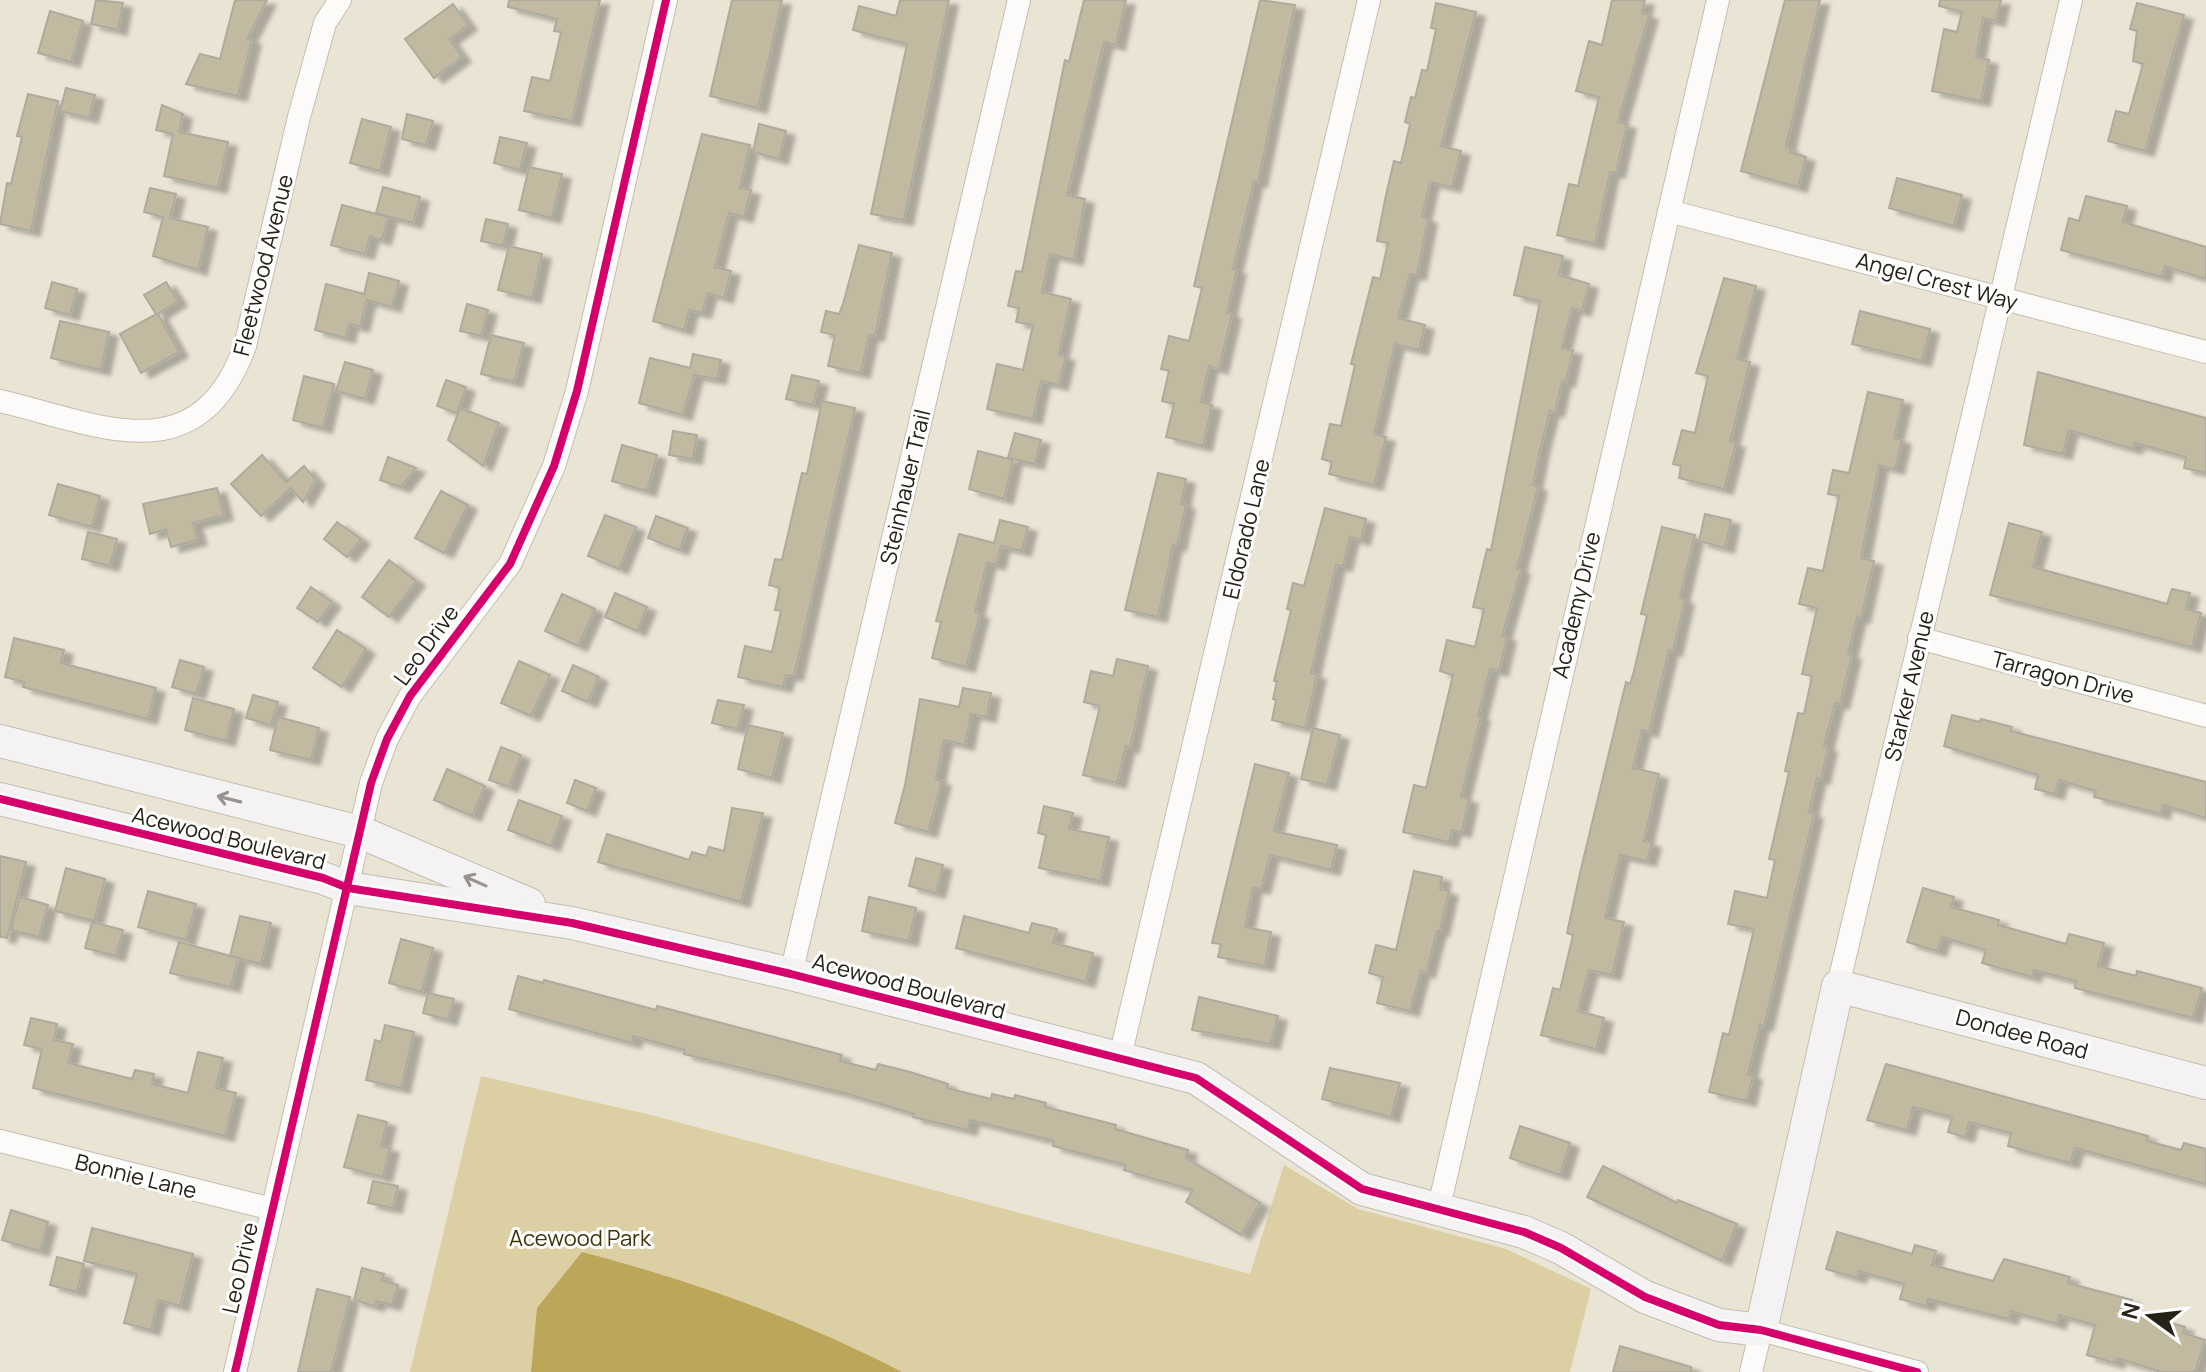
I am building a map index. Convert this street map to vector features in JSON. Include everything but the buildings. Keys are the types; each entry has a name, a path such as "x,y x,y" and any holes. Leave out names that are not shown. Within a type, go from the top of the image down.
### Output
{"street":[{"name":"Fleetwood Avenue","path":"0,401 136,433 177,427 215,403 237,367 245,346 299,117 325,23 340,0"},
{"name":"Leo Drive","path":"235,1372 360,832 387,739 432,663 510,564 554,466 584,363 666,0"},
{"name":"Steinhauer Trail","path":"791,974 1019,0"},
{"name":"Eldorado Lane","path":"1120,1057 1369,0"},
{"name":"Academy Drive","path":"1438,1211 1718,0"},
{"name":"Starker Avenue","path":"1751,1372 1919,638 2071,0"},
{"name":"Angel Crest Way","path":"1669,211 2206,352"},
{"name":"Tarragon Drive","path":"1919,638 2206,716"},
{"name":"Acewood Boulevard","path":"0,741 360,832 572,923"},
{"name":"Acewood Boulevard","path":"0,799 323,878 348,888 572,923 791,974 1196,1078 1362,1189 1524,1232 1561,1248 1645,1297 1719,1325 1761,1330"},
{"name":"Dondee Road","path":"1838,986 2206,1083"},
{"name":"Bonnie Lane","path":"0,1141 272,1209"},
{"path":"1761,1330 1917,1372"}],"green space":[{"name":"Acewood Park","path":"481,1076 647,1114 1250,1274 1284,1165 1358,1209 1506,1249 1591,1289 1570,1372 410,1372"}],"shaded area":[{"path":"582,1252 665,1276 785,1318 902,1372 531,1372 537,1308"}],"cycle path":[{"path":"235,1372 371,783 387,739 410,696 510,564 554,466 577,391 666,0"},
{"path":"0,799 323,878 348,888 572,923 791,974 1196,1078 1362,1189 1524,1232 1561,1248 1645,1297 1719,1325 1761,1330 1917,1372"}]}
